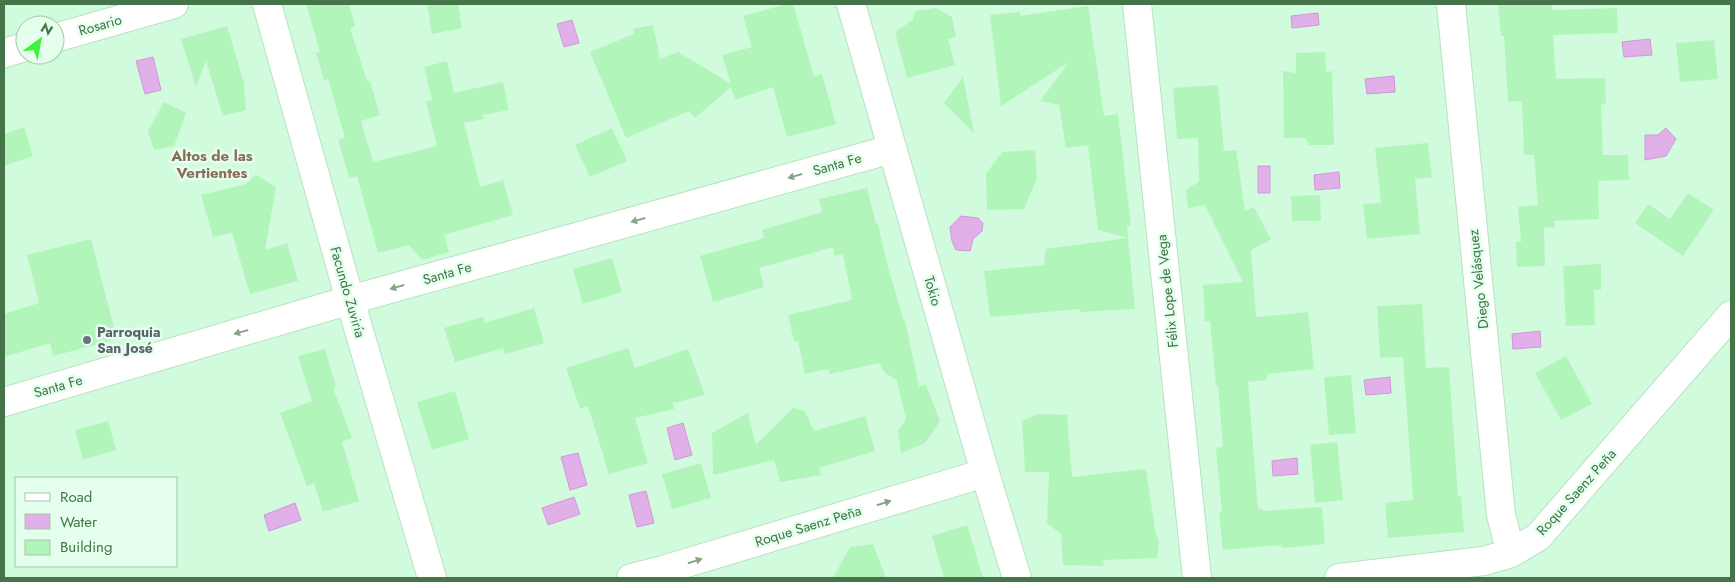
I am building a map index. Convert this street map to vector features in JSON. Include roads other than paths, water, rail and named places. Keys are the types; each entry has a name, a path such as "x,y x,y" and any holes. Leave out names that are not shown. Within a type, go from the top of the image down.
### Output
{"street":[{"name":"Rosario","path":"65,35 174,4"},
{"name":"Facundo Zuviría","path":"267,4 350,300 432,578"},
{"name":"Tokio","path":"851,4 1017,578"},
{"name":"Félix Lope de Vega","path":"1137,4 1197,578"},
{"name":"Diego Velásquez","path":"1451,4 1501,515 1511,553"},
{"name":"Santa Fe","path":"4,402 350,300 892,149"},
{"name":"Roque Saenz Peña","path":"1339,578 1484,561 1511,553 1538,537 1731,315"},
{"name":"Roque Saenz Peña","path":"631,578 664,574 985,472"}],"water":[{"path":"1318,13 1319,25 1292,28 1291,16"},
{"path":"572,20 579,43 564,47 557,24"},
{"path":"1650,39 1652,55 1624,57 1622,42"},
{"path":"153,57 161,90 145,94 136,61"},
{"path":"1394,76 1395,92 1367,94 1365,79"},
{"path":"1666,128 1676,139 1666,156 1645,160 1645,135 1658,135"},
{"path":"1258,166 1270,166 1270,193 1258,193"},
{"path":"1339,172 1340,188 1315,190 1314,175"},
{"path":"961,216 978,218 983,223 982,231 973,239 970,251 956,250 952,241 950,227"},
{"path":"1540,331 1541,347 1513,349 1512,334"},
{"path":"1390,377 1391,393 1366,395 1364,380"},
{"path":"683,423 692,455 675,460 667,428"},
{"path":"578,453 587,485 570,490 561,457"},
{"path":"1297,458 1298,474 1273,476 1272,461"},
{"path":"646,491 654,523 637,527 629,495"},
{"path":"574,497 580,514 548,525 542,508"},
{"path":"295,503 301,520 269,531 264,515"}],"place":[{"name":"Parroquia San José","path":"87,340"}],"district":[{"name":"Altos de las Vertientes","path":"212,164"}]}
